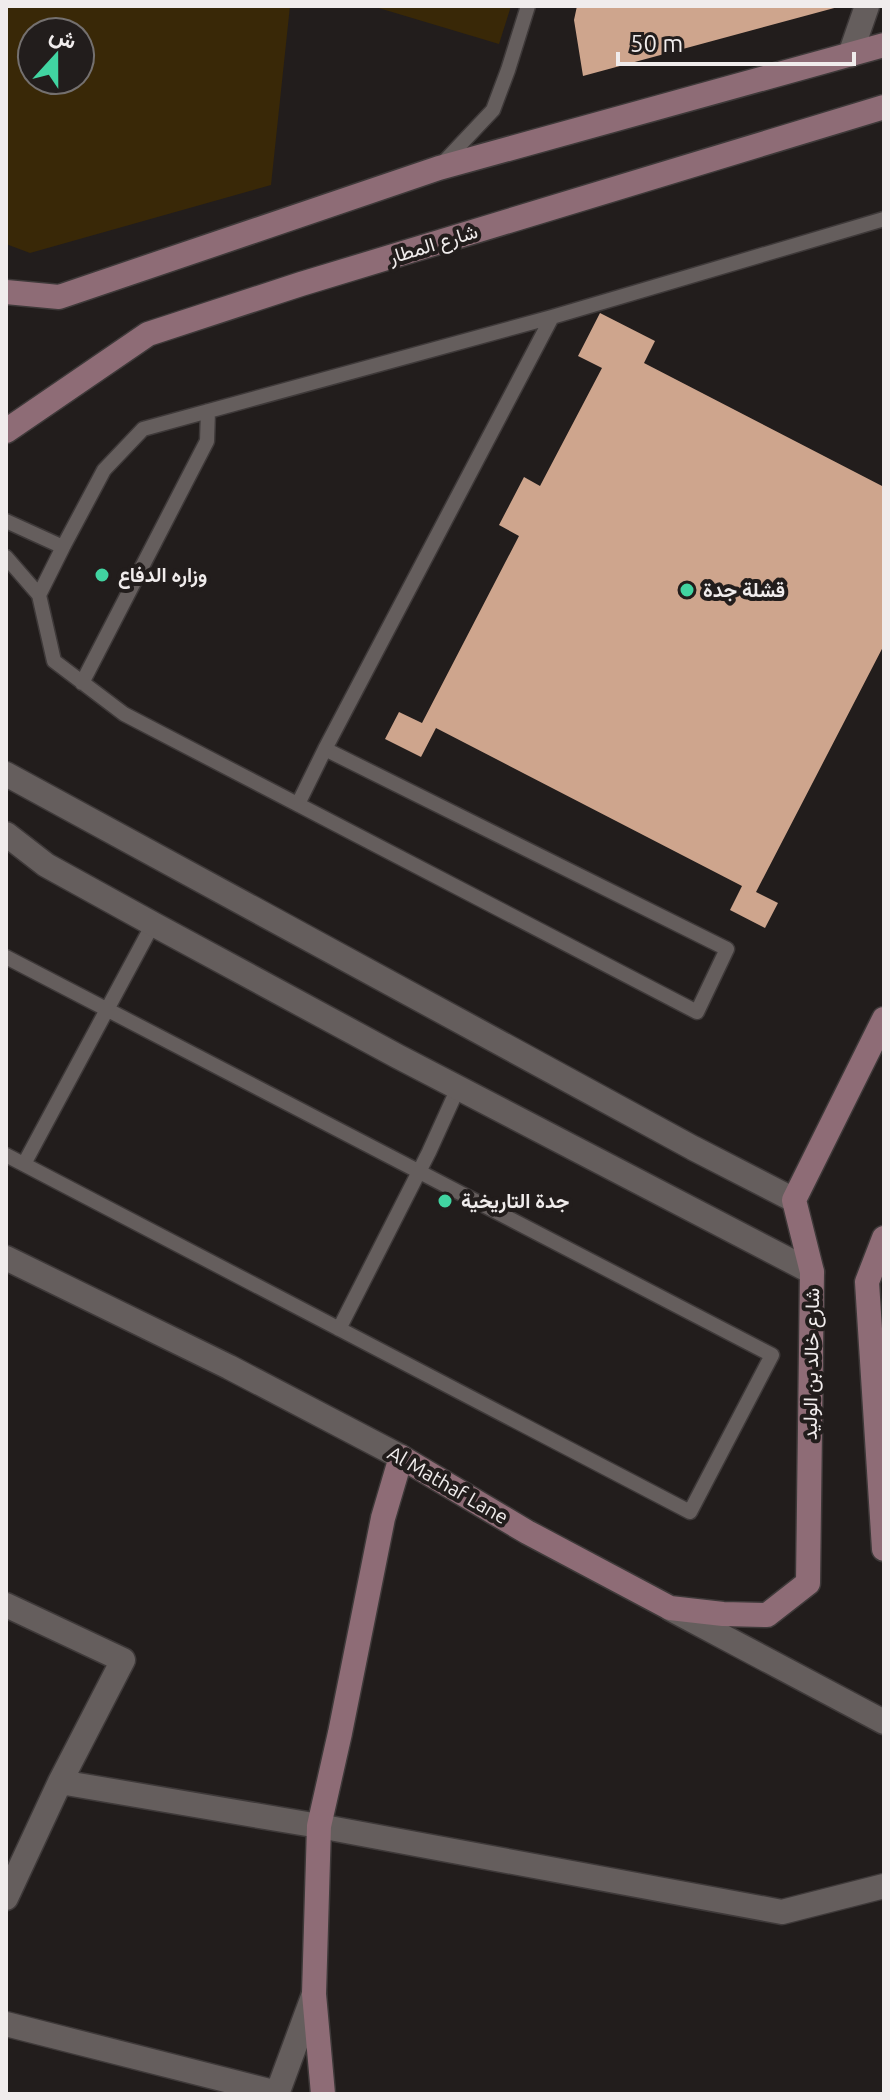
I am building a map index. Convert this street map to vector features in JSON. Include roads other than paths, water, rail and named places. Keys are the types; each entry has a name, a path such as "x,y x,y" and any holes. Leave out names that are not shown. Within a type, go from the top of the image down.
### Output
{"main road":[{"path":"6,292 59,297 439,168 884,45"},
{"name":"شارع المطار","path":"6,431 148,334 301,284 884,107"},
{"path":"794,1200 884,1019"},
{"name":"شارع خالد بن الوليد","path":"670,1608 767,1615 808,1583 812,1272 794,1200"},
{"path":"884,1238 876,1289 884,1549"},
{"path":"323,2094 314,1994 319,1826 383,1518 401,1457"},
{"name":"Al Mathaf Lane","path":"401,1457 527,1532 670,1608"}],"street":[{"path":"850,55 867,6"},
{"path":"6,774 794,1200"},
{"path":"6,834 46,865 153,924 458,1088 812,1272"},
{"name":"Al Mathaf Lane","path":"6,1258 229,1367 401,1457"},
{"path":"6,1605 123,1660 60,1782 6,1898"},
{"name":"Al Mathaf Lane","path":"670,1608 884,1722"},
{"path":"60,1782 319,1826 782,1912 884,1886"},
{"path":"6,2024 277,2094 314,1994"}],"lane":[{"path":"439,168 493,110 528,6"},
{"path":"39,595 104,470 143,429 552,317 884,219"},
{"path":"298,804 552,317"},
{"path":"82,683 207,441 208,411"},
{"path":"6,521 63,547"},
{"path":"6,557 39,595 54,661 124,714 697,1012 727,949 325,749"},
{"path":"24,1164 153,924"},
{"path":"6,957 772,1355 690,1512 6,1155"},
{"path":"339,1329 458,1088"}],"place":[{"name":"وزاره الدفاع","path":"102,575"},
{"name":"قشلة جدة","path":"687,590"},
{"name":"جدة التاريخية","path":"445,1201"}]}
